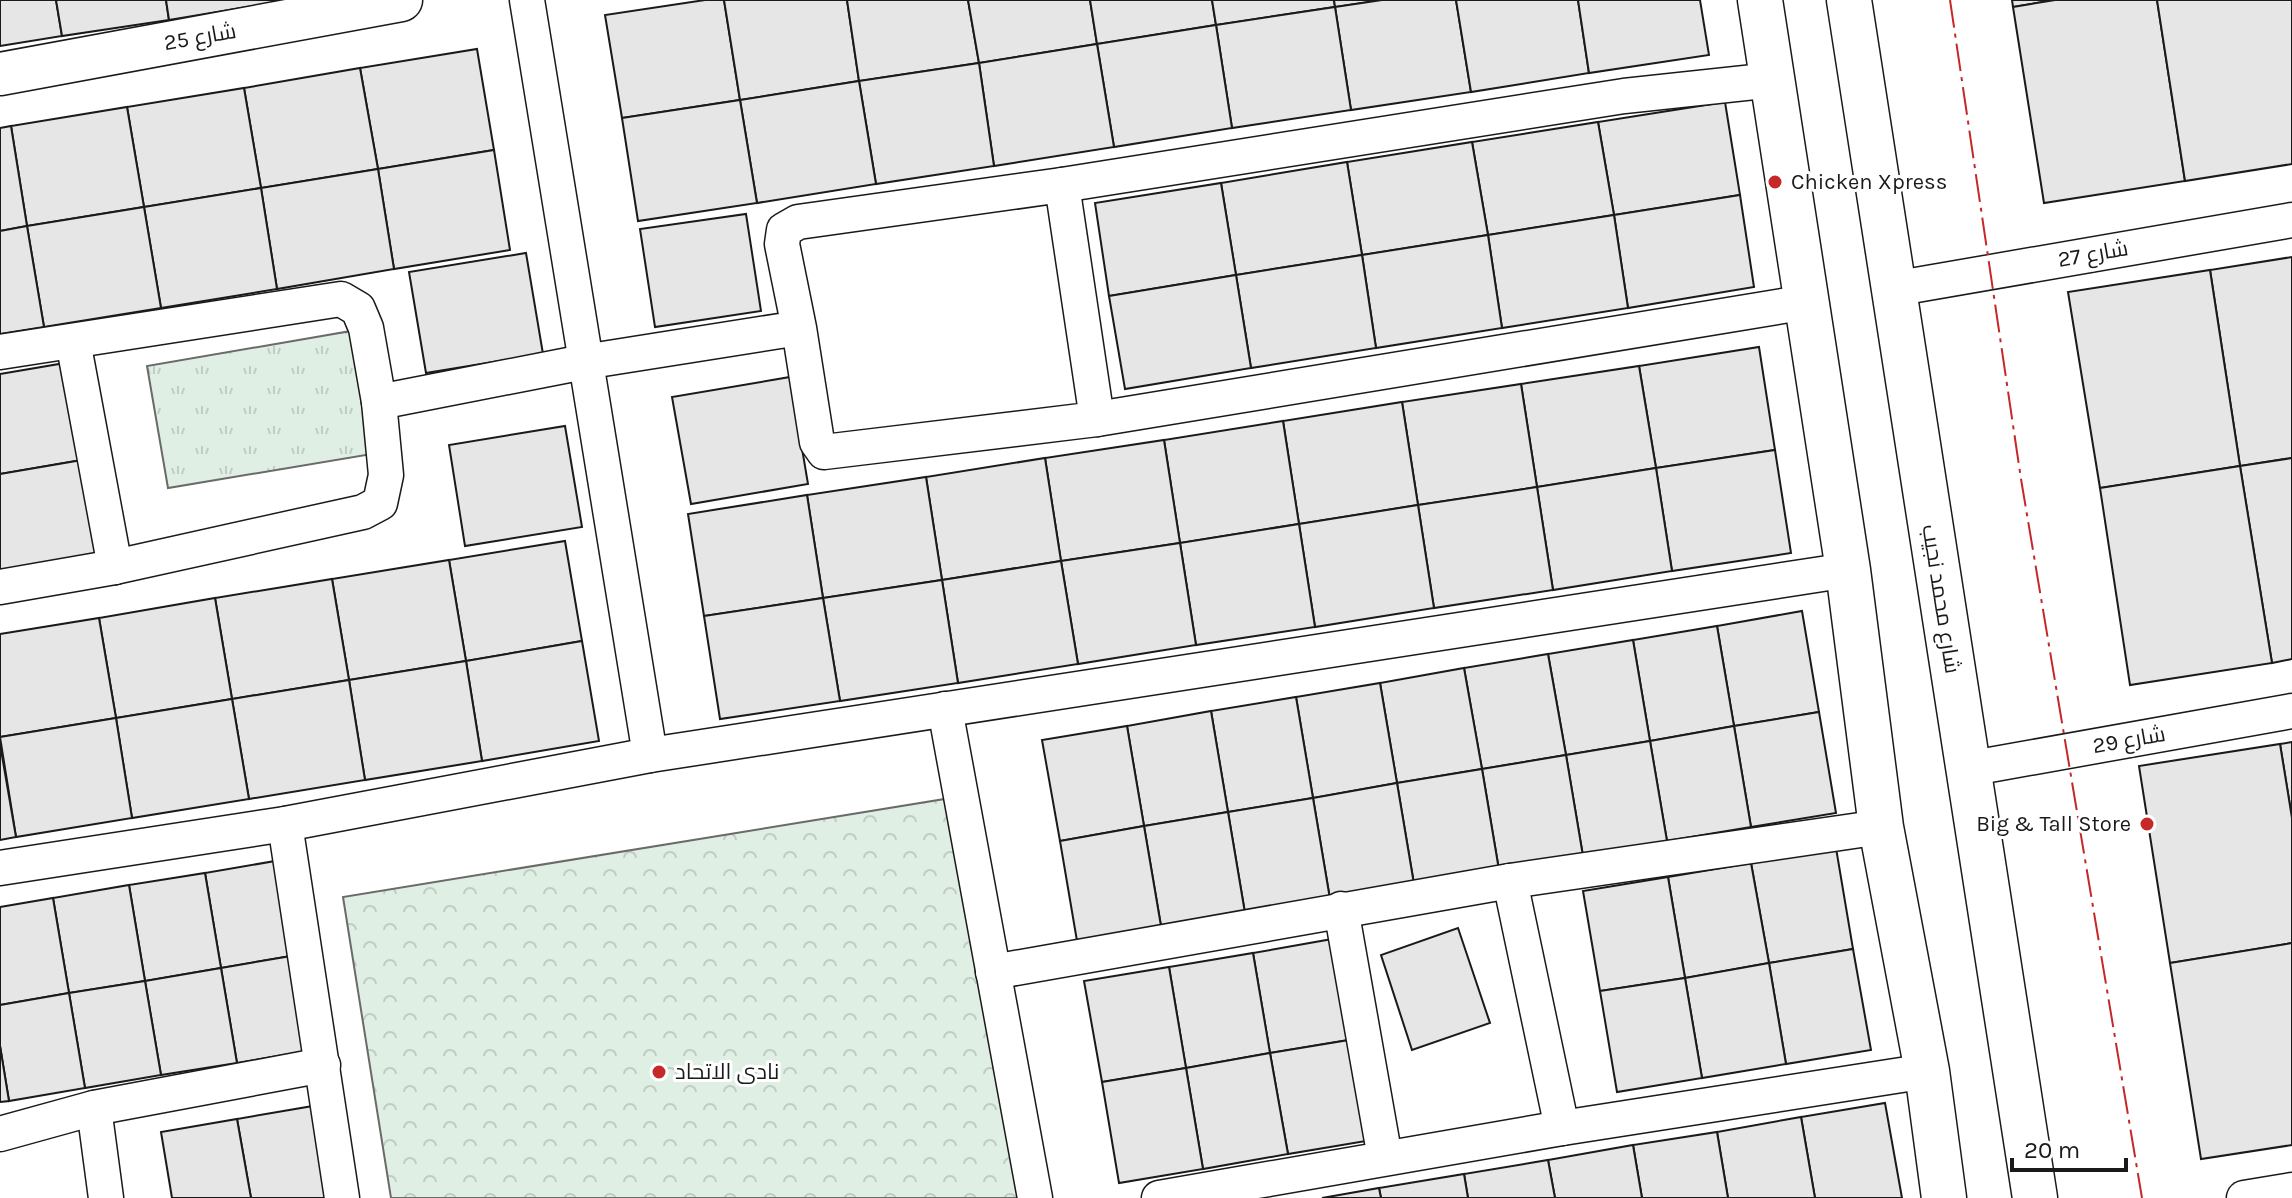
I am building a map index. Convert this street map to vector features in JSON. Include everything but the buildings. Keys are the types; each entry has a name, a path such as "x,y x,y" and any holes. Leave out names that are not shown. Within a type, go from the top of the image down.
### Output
{"main road":[{"path":"1760,0 1848,570 1881,827 1927,1071 1944,1198"},
{"name":"شارع محمد نجيب","path":"1849,0 2035,1198"}],"street":[{"name":"شارع 25","path":"0,74 401,0"},
{"path":"527,0 650,755"},
{"path":"1773,80 1624,96 1062,185 798,222 784,230 782,244 817,442 824,452 1097,419 1807,302"},
{"path":"1062,185 1097,419"},
{"name":"شارع 27","path":"1893,289 2292,220"},
{"path":"0,352 341,299 358,309 366,328 379,402 386,475 380,503 363,512 115,567 0,587"},
{"path":"379,402 584,362 799,328"},
{"path":"73,341 115,567"},
{"path":"0,868 285,824 650,755 1848,570"},
{"path":"945,709 1035,1198"},
{"name":"شارع 29","path":"1967,769 2292,711"},
{"path":"285,824 342,1198"},
{"path":"993,972 1510,881 1881,827"},
{"path":"1510,881 1562,1128"},
{"path":"1341,909 1385,1158"},
{"path":"0,1134 94,1108 323,1065"},
{"path":"1159,1198 1562,1128 1927,1071"},
{"path":"94,1108 106,1198"},
{"path":"2244,1198 2292,1190"}],"green space":[{"path":"351,331 372,454 168,488 147,366"},
{"path":"957,797 1019,1198 391,1198 343,897"}],"power":[{"path":"1950,0 2021,479 2142,1198"}],"place":[{"name":"Chicken Xpress","path":"1775,182"},
{"name":"Big & Tall Store","path":"2147,824"},
{"name":"نادى الاتحاد","path":"659,1072"}]}
